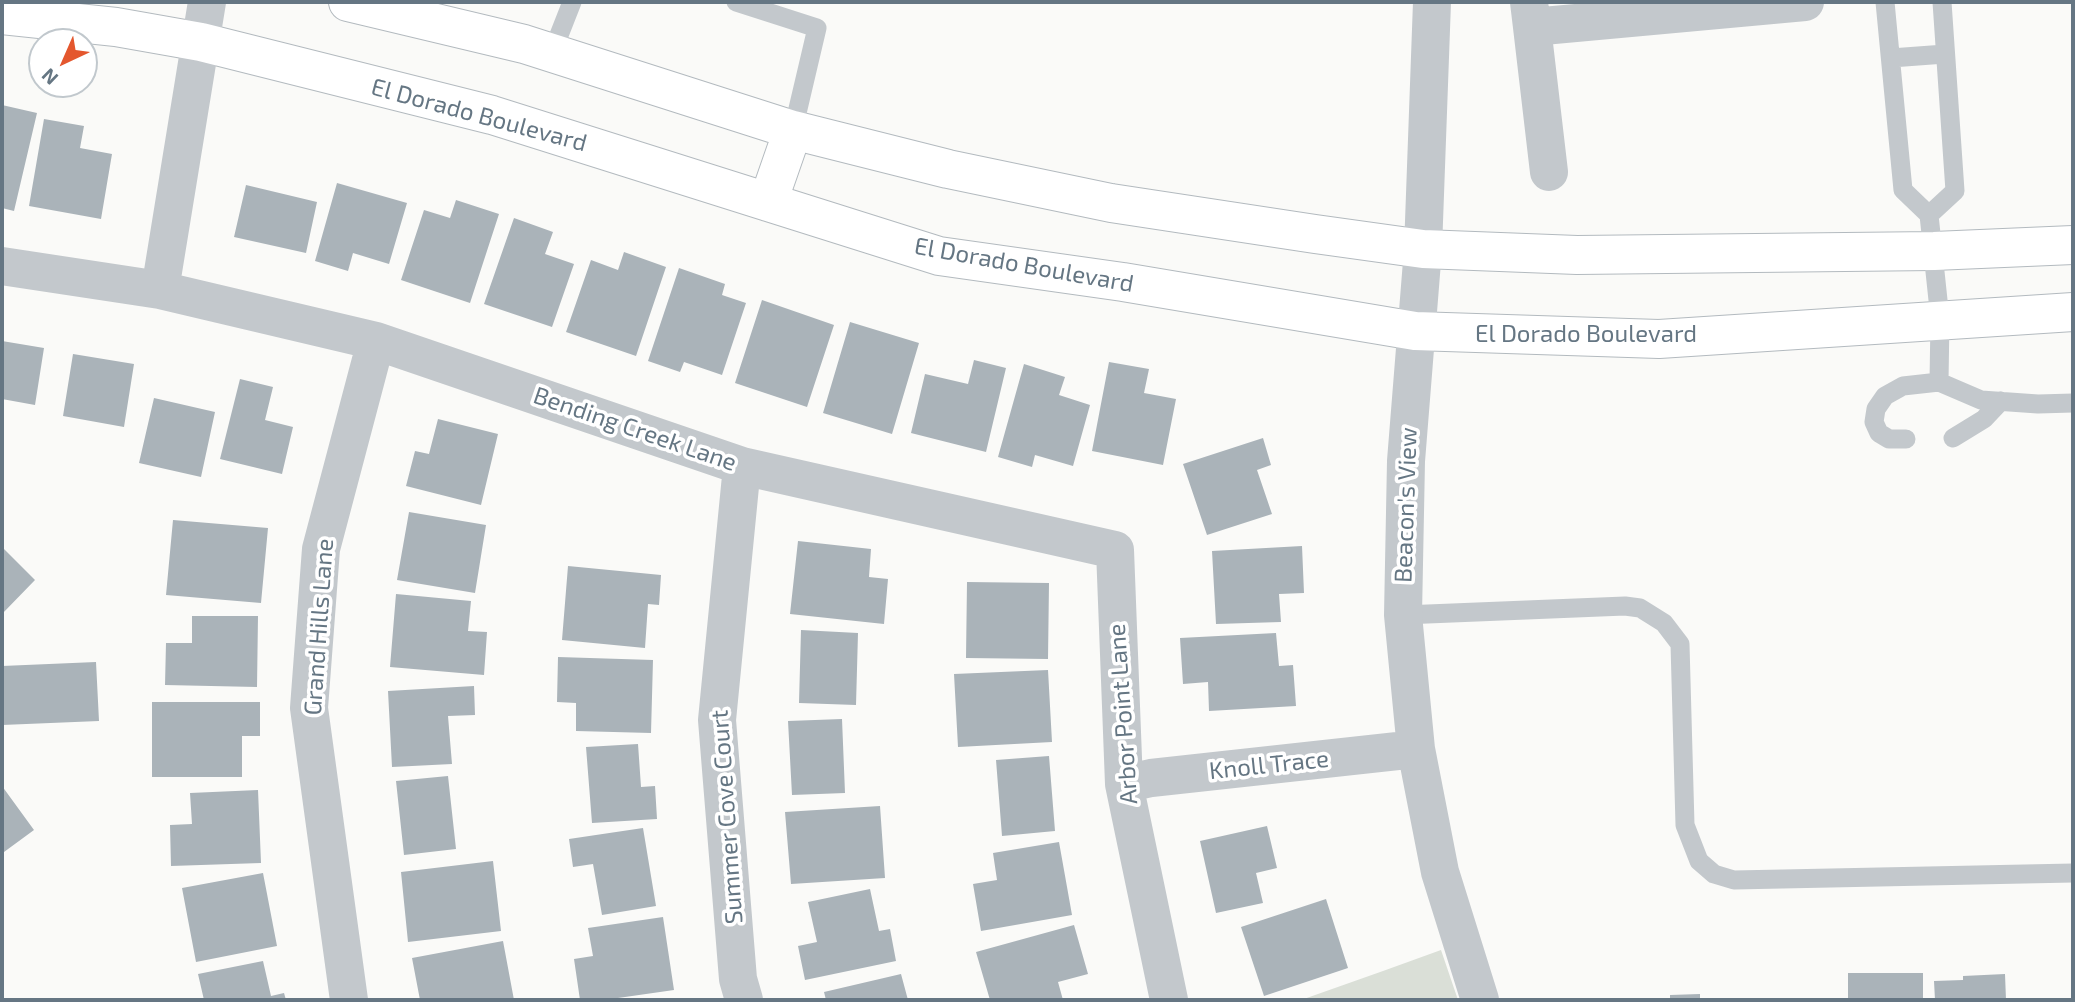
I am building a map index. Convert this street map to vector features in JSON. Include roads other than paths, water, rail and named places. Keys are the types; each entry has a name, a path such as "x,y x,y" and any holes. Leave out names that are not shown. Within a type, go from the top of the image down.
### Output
{"main road":[{"path":"348,2 552,53 793,130 948,169 1111,203 1423,249 1577,255 1931,233 2073,245"},
{"name":"El Dorado Boulevard","path":"2,15 116,26 201,42 492,115 939,256 1123,282 1415,331 1659,339 2073,312"},
{"path":"768,202 793,130"}],"street":[{"path":"160,290 207,2"},
{"name":"Beacon's View","path":"1432,2 1423,249 1406,461 1403,615 1416,749 1440,872 1480,1000"},
{"path":"1549,172 1531,14 1805,2"},
{"name":"Bending Creek Lane","path":"2,266 160,290 376,341 742,466 1115,550"},
{"name":"Grand Hills Lane","path":"349,1000 309,708 321,549 376,341"},
{"name":"Summer Cove Court","path":"742,466 716,720 738,979 744,1000"},
{"name":"Arbor Point Lane","path":"1115,550 1124,784 1169,1000"},
{"name":"Knoll Trace","path":"1124,784 1151,778 1416,749"}],"lane":[{"path":"552,53 572,2"},
{"path":"736,2 817,27 793,130"},
{"path":"1885,2 1903,190 1931,233 1940,319 1940,382"},
{"path":"1931,233 1955,191 1942,2"},
{"path":"1891,58 1945,54"},
{"path":"1906,439 1889,439 1879,433 1874,422 1876,409 1885,396 1903,386 1940,382 1981,400 2073,402"},
{"path":"1953,438 1984,419 2001,401"},
{"path":"1403,615 1625,606 1640,608 1664,623 1680,644 1685,825 1691,847 1699,861 1714,874 1734,880 2073,873"}]}
